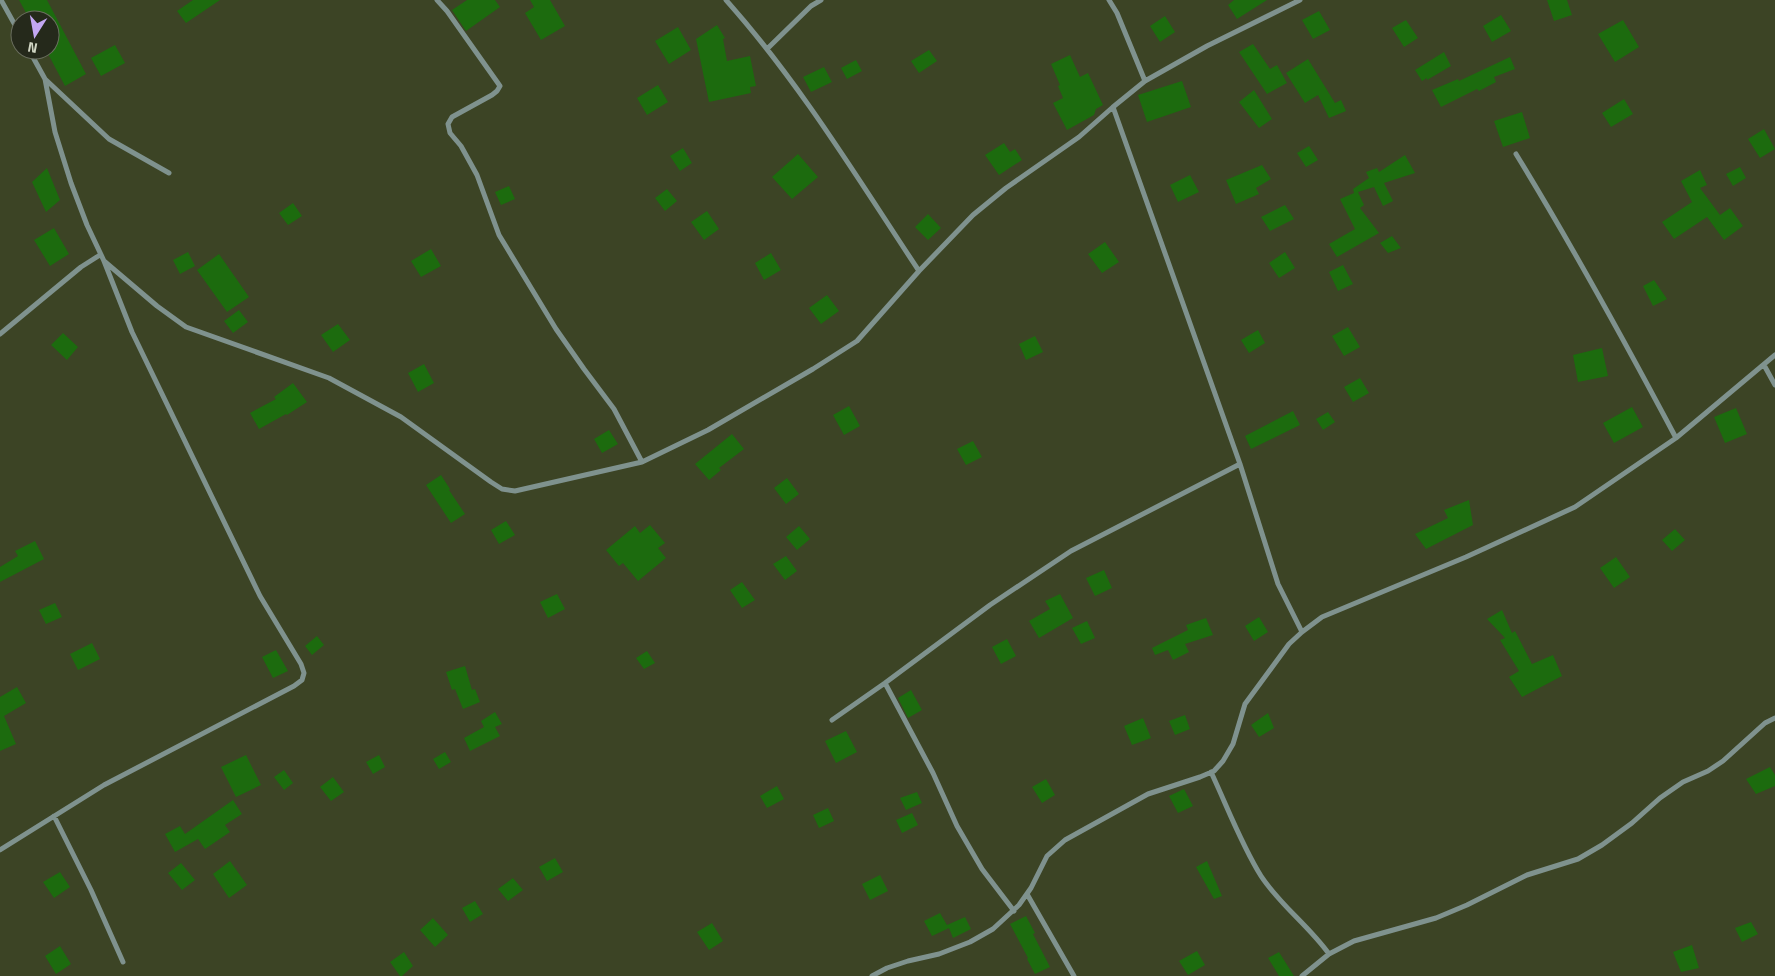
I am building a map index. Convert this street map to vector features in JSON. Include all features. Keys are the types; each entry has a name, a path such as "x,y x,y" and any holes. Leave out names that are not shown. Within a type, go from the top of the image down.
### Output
{"street":[{"path":"0,0 10,17"},
{"path":"437,0 447,11 500,86 498,91 492,95 452,117 448,124 450,133 461,146 477,175 499,235 556,329 614,409 642,462"},
{"path":"726,0 768,48 919,271"},
{"path":"768,48 811,6 821,0"},
{"path":"1109,0 1117,13 1145,81"},
{"path":"104,261 157,306 186,327 329,378 401,417 502,488 515,491 642,462 708,430 857,342 919,271 973,215 1006,188 1079,137 1145,81 1207,46 1300,0"},
{"path":"35,60 45,78 109,139 169,173"},
{"path":"0,850 104,785 294,686 302,680 304,674 260,596 132,332 71,184 55,132 45,78"},
{"path":"1113,107 1240,464 1278,584 1302,632"},
{"path":"1516,154 1615,322 1676,438"},
{"path":"0,334 81,267 100,255"},
{"path":"872,976 908,960 939,954 970,942 993,929 1014,911 1027,894 1047,856 1065,840 1148,794 1211,772 1224,761 1233,744 1245,704 1289,644 1322,618 1466,557 1575,507 1676,438 1775,355"},
{"path":"1764,365 1775,385"},
{"path":"832,720 990,605 1071,551 1240,464"},
{"path":"885,683 929,765 957,826 982,869 1014,911"},
{"path":"1302,976 1329,954 1354,941 1436,918 1527,875 1578,859 1602,845 1632,823 1660,798 1683,782 1723,761 1765,723 1775,718"},
{"path":"1211,772 1261,876 1277,897 1317,938 1329,954"},
{"path":"54,816 91,890 123,962"},
{"path":"1027,894 1074,976"}],"building":[{"path":"19,0 47,0 52,10 24,10"},
{"path":"193,0 220,0 186,23 177,11"},
{"path":"467,0 495,0 500,7 466,31 452,10"},
{"path":"530,0 550,0 565,26 541,40 525,13 534,7"},
{"path":"1234,0 1267,0 1237,19 1228,5"},
{"path":"1547,0 1567,0 1572,15 1554,21"},
{"path":"1319,11 1330,30 1313,39 1302,20"},
{"path":"1501,15 1511,31 1492,42 1483,26"},
{"path":"1165,16 1175,32 1160,42 1150,26"},
{"path":"1406,20 1418,38 1404,47 1392,28"},
{"path":"1623,20 1639,47 1615,62 1598,34"},
{"path":"60,25 86,74 65,86 51,60 60,60"},
{"path":"717,25 725,38 723,39 727,61 750,56 756,86 750,87 751,93 709,102 696,39"},
{"path":"678,27 691,50 669,64 655,41"},
{"path":"1253,44 1270,69 1277,65 1287,83 1267,94 1239,52"},
{"path":"115,45 125,63 101,76 91,58"},
{"path":"929,50 937,61 919,73 911,61"},
{"path":"1444,52 1451,66 1422,81 1415,70"},
{"path":"1070,55 1080,77 1088,73 1103,105 1096,109 1094,115 1067,130 1053,103 1063,98 1051,64"},
{"path":"1510,57 1515,69 1494,77 1496,82 1479,91 1477,89 1441,107 1432,90 1458,79 1459,81"},
{"path":"1308,59 1335,103 1341,100 1346,111 1329,118 1318,95 1305,103 1286,73"},
{"path":"856,60 862,71 847,79 841,68"},
{"path":"824,67 832,82 811,92 803,77"},
{"path":"1182,81 1191,107 1147,122 1138,95"},
{"path":"658,85 668,102 647,115 637,98"},
{"path":"1254,90 1272,119 1259,128 1239,102"},
{"path":"1624,99 1633,114 1611,127 1602,113"},
{"path":"1522,112 1530,138 1503,147 1494,121"},
{"path":"1764,129 1775,149 1760,158 1748,139"},
{"path":"1004,143 1010,152 1015,149 1022,160 999,175 985,155"},
{"path":"1309,146 1318,160 1306,167 1297,153"},
{"path":"683,148 692,163 680,171 670,156"},
{"path":"798,154 818,177 792,199 772,177"},
{"path":"1405,155 1415,173 1384,183 1393,201 1383,206 1374,187 1358,192 1364,205 1360,208 1379,233 1337,257 1329,244 1355,229 1340,199 1354,193 1353,189 1369,178 1366,172 1377,168 1379,172"},
{"path":"1262,165 1271,179 1256,188 1259,194 1236,204 1226,180"},
{"path":"1740,167 1746,178 1733,186 1726,174"},
{"path":"47,168 60,200 46,212 32,182"},
{"path":"1700,170 1707,185 1700,188 1720,215 1730,208 1743,226 1724,240 1707,217 1674,239 1662,222 1692,202 1681,181"},
{"path":"1190,175 1199,192 1178,202 1170,185"},
{"path":"509,186 515,199 501,205 495,192"},
{"path":"667,189 677,201 665,211 655,198"},
{"path":"293,203 302,216 288,225 279,213"},
{"path":"1285,205 1294,219 1270,231 1261,217"},
{"path":"707,211 719,229 704,240 691,222"},
{"path":"928,214 941,228 928,240 915,227"},
{"path":"54,228 69,254 50,266 34,240"},
{"path":"1392,236 1401,248 1388,253 1380,243"},
{"path":"1105,242 1119,262 1102,273 1088,254"},
{"path":"431,249 441,266 421,277 411,261"},
{"path":"188,252 195,266 180,274 173,260"},
{"path":"1285,252 1295,268 1279,278 1269,263"},
{"path":"771,253 781,270 764,280 755,263"},
{"path":"219,254 249,297 227,312 197,270"},
{"path":"1343,265 1353,284 1338,291 1329,272"},
{"path":"1654,280 1667,299 1653,306 1643,286"},
{"path":"827,295 839,311 821,324 809,308"},
{"path":"239,310 248,322 233,333 224,321"},
{"path":"338,324 350,340 333,352 321,335"},
{"path":"1348,327 1360,347 1344,356 1332,336"},
{"path":"1258,330 1265,343 1249,353 1241,340"},
{"path":"63,333 78,347 67,360 51,345"},
{"path":"1035,336 1043,352 1026,360 1019,344"},
{"path":"1602,348 1608,376 1578,382 1573,355"},
{"path":"424,364 434,383 418,392 408,373"},
{"path":"1360,378 1369,393 1353,402 1344,387"},
{"path":"293,383 307,402 287,415 259,429 250,413 276,399 274,397"},
{"path":"849,406 860,426 844,435 833,415"},
{"path":"1632,407 1643,427 1614,443 1603,423"},
{"path":"1736,408 1747,434 1725,443 1714,417"},
{"path":"1293,411 1300,425 1251,449 1245,436"},
{"path":"1328,412 1335,422 1323,430 1316,419"},
{"path":"609,430 618,444 602,453 594,439"},
{"path":"732,434 744,449 719,468 721,470 709,480 695,464"},
{"path":"973,441 982,457 966,465 957,449"},
{"path":"441,475 465,514 451,523 426,485"},
{"path":"787,478 799,494 786,504 774,488"},
{"path":"1469,500 1473,525 1426,549 1415,534 1448,518 1444,510"},
{"path":"506,521 515,535 499,544 491,530"},
{"path":"650,525 665,543 658,548 666,558 638,581 623,563 619,566 606,550 635,526 640,533"},
{"path":"799,526 810,539 797,550 786,537"},
{"path":"1675,529 1685,540 1672,551 1662,540"},
{"path":"35,541 44,559 0,582 0,567 18,556 15,551"},
{"path":"786,556 797,571 785,580 773,564"},
{"path":"1616,557 1630,577 1614,588 1600,568"},
{"path":"1104,570 1112,588 1095,596 1086,578"},
{"path":"742,582 755,600 742,608 730,590"},
{"path":"557,594 565,609 548,618 540,602"},
{"path":"1060,594 1073,618 1039,638 1029,621 1050,609 1045,601"},
{"path":"55,603 62,617 46,624 39,610"},
{"path":"1502,610 1512,633 1515,631 1532,664 1553,655 1562,676 1522,697 1509,677 1519,671 1500,640 1505,638 1487,619"},
{"path":"1259,617 1268,632 1254,641 1245,626"},
{"path":"1206,618 1213,635 1185,644 1189,652 1173,660 1168,650 1155,655 1152,648 1188,630 1186,625"},
{"path":"1087,621 1095,638 1081,644 1072,628"},
{"path":"317,636 324,645 312,655 305,646"},
{"path":"1007,639 1016,656 1001,664 992,647"},
{"path":"92,643 100,659 78,670 70,654"},
{"path":"276,650 288,671 273,678 262,657"},
{"path":"647,651 655,663 644,669 636,658"},
{"path":"465,666 472,690 475,689 480,702 463,709 455,689 452,690 446,672"},
{"path":"17,687 26,703 4,716 16,744 0,751 0,697"},
{"path":"911,690 922,710 908,718 898,698"},
{"path":"495,712 502,724 495,727 500,736 470,751 464,738 484,727 481,721"},
{"path":"1268,713 1274,728 1259,737 1251,725"},
{"path":"1185,715 1190,729 1175,735 1169,721"},
{"path":"1143,718 1151,738 1132,745 1124,726"},
{"path":"846,731 857,752 836,763 825,741"},
{"path":"445,752 451,762 439,769 433,759"},
{"path":"246,755 261,785 236,797 221,767"},
{"path":"379,755 385,767 373,774 366,762"},
{"path":"1770,767 1775,775 1775,786 1756,794 1746,779"},
{"path":"284,770 293,783 284,790 274,777"},
{"path":"333,777 344,792 331,801 320,787"},
{"path":"1046,779 1055,795 1042,803 1032,787"},
{"path":"777,786 784,799 767,808 760,796"},
{"path":"1184,789 1193,806 1178,813 1169,796"},
{"path":"917,792 922,803 906,810 900,798"},
{"path":"233,800 242,814 225,825 230,832 205,849 198,839 175,852 165,834 180,826 185,834"},
{"path":"828,808 834,821 819,828 813,815"},
{"path":"912,813 918,825 902,833 896,820"},
{"path":"555,858 563,872 547,881 539,867"},
{"path":"230,861 247,885 229,898 213,874"},
{"path":"1207,861 1222,896 1214,899 1196,867"},
{"path":"181,863 195,880 182,890 168,873"},
{"path":"60,872 70,887 54,898 43,882"},
{"path":"880,875 888,891 870,900 862,884"},
{"path":"513,878 523,890 508,901 498,889"},
{"path":"475,901 483,914 470,922 462,908"},
{"path":"940,913 947,925 965,917 971,929 953,938 949,928 932,936 924,921"},
{"path":"1026,916 1050,967 1035,974 1010,924"},
{"path":"433,918 448,935 435,947 420,930"},
{"path":"1751,922 1758,934 1742,942 1735,928"},
{"path":"712,923 723,941 709,950 697,932"},
{"path":"1692,945 1699,968 1681,972 1673,952"},
{"path":"60,946 71,964 56,974 45,956"},
{"path":"1197,951 1205,965 1188,975 1179,961"},
{"path":"404,952 413,966 400,976 390,962"},
{"path":"1279,952 1294,976 1279,976 1268,958"}]}
